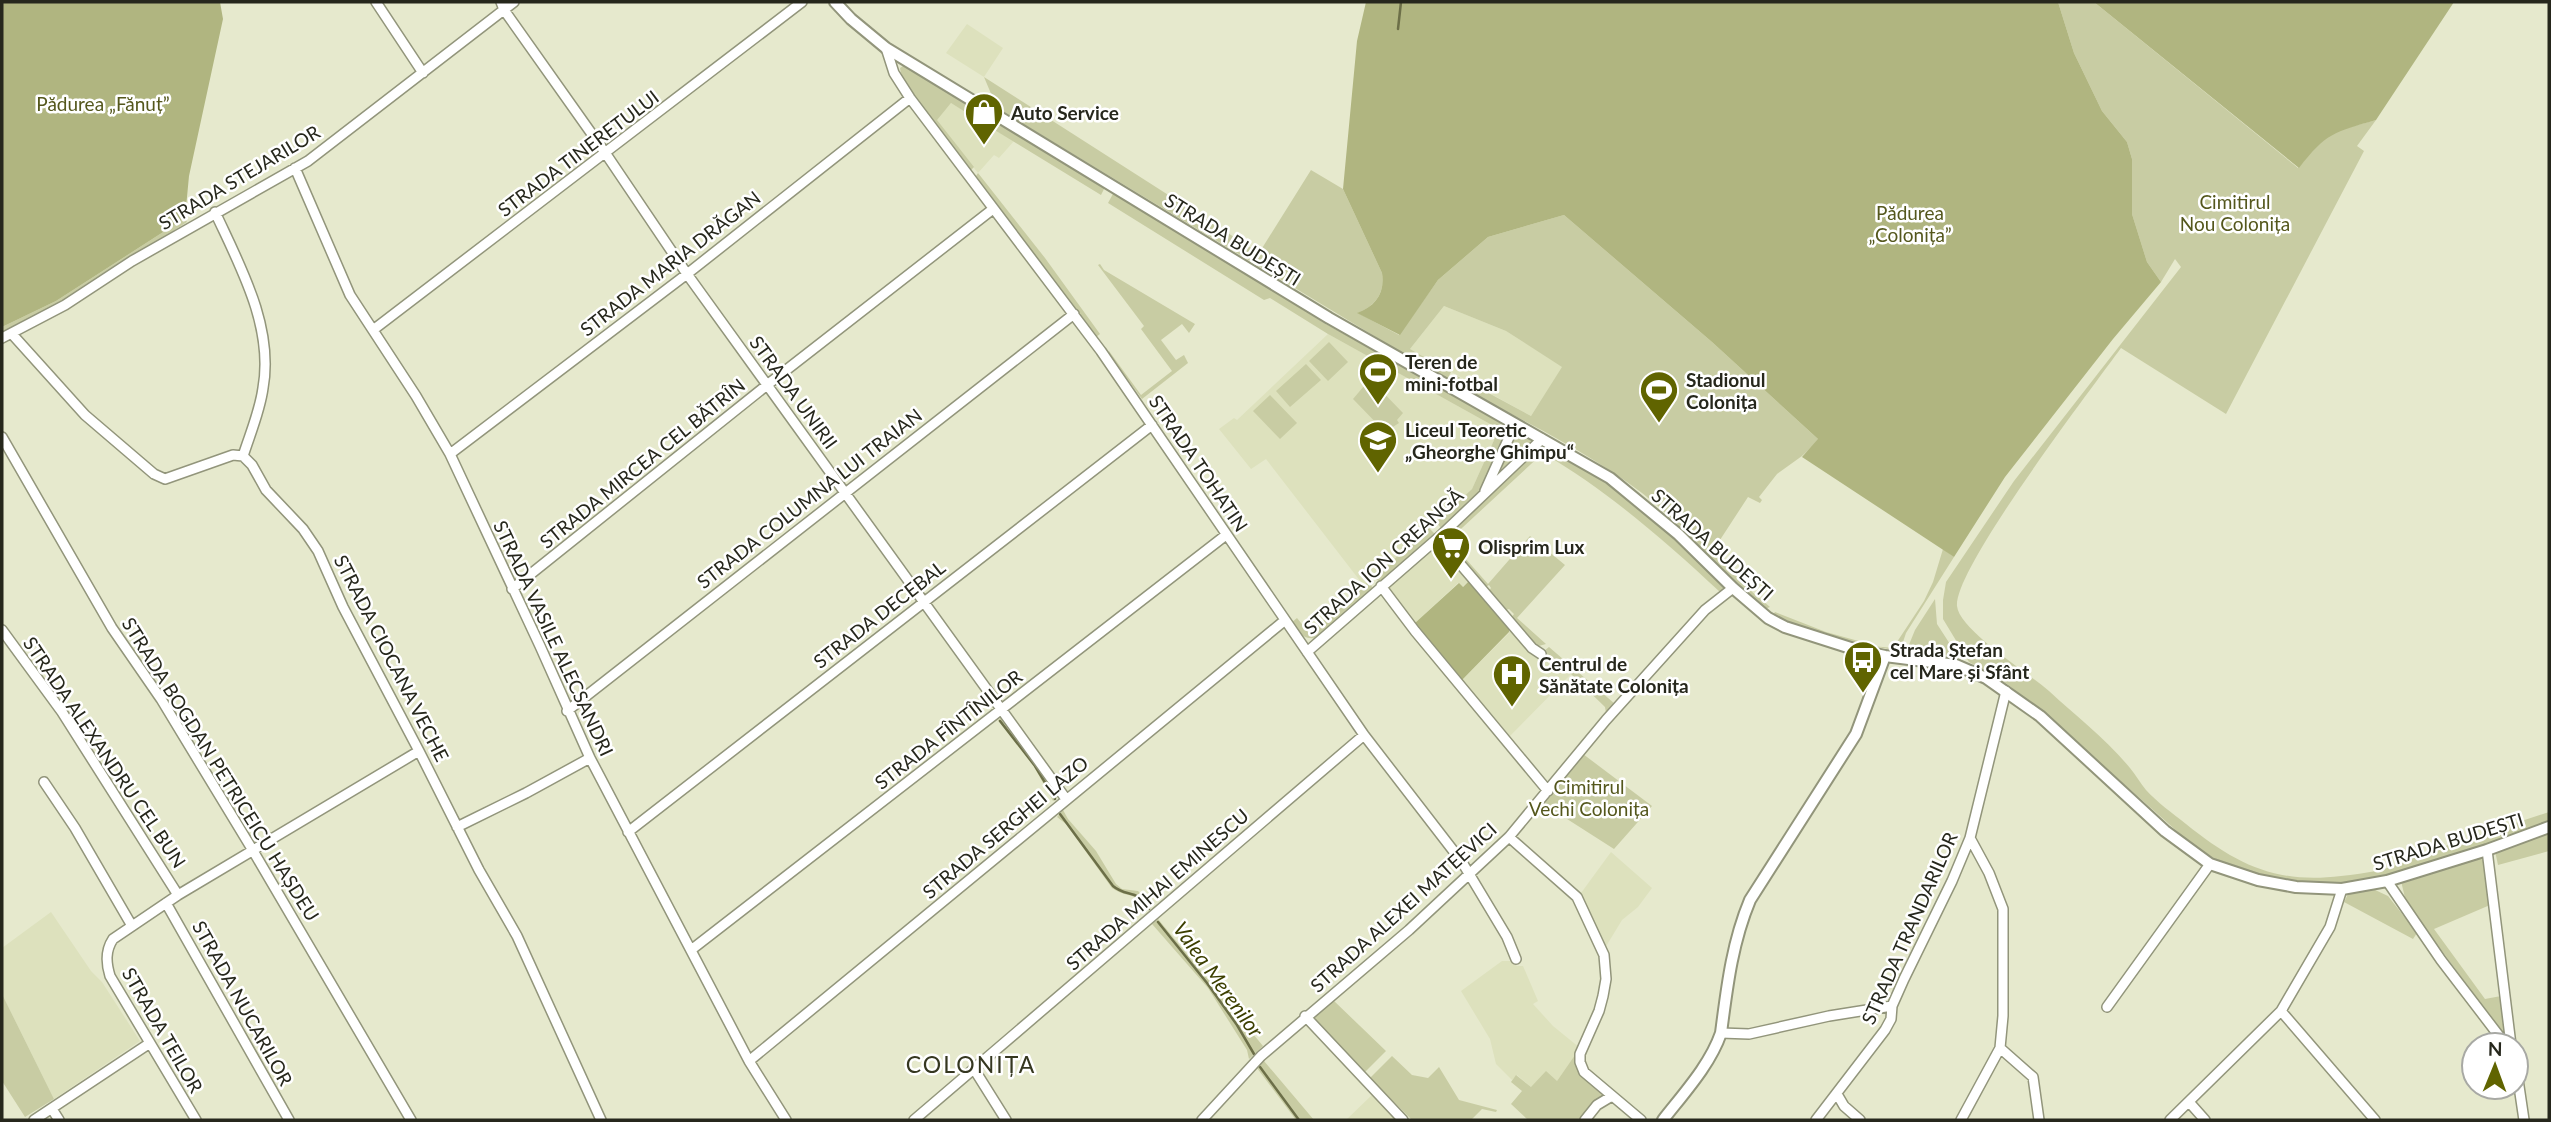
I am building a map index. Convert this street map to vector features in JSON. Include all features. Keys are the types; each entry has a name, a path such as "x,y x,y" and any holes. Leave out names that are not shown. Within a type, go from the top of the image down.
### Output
{"street":[{"path":"376,2 423,73"},
{"name":"STRADA STEJARILOR","path":"2,338 65,305 132,261 308,161 423,73 502,6 514,2"},
{"name":"STRADA TINERETULUI","path":"373,330 802,2"},
{"name":"STRADA TOHATIN","path":"835,2 886,48 894,73 910,98 1073,314 1364,735 1470,875 1507,937 1516,959"},
{"name":"STRADA UNIRII","path":"502,6 687,274 1066,799"},
{"name":"STRADA BUDEȘTI","path":"886,48 1329,318 1630,492 1752,606 1785,627 1822,640 1885,656 1956,665 1986,678 2040,716 2165,831 2210,864 2258,880 2296,887 2342,889 2387,881 2487,850 2549,827"},
{"name":"STRADA MARIA DRĂGAN","path":"450,454 687,274 910,98"},
{"name":"STRADA VASILE ALECSANDRI","path":"295,168 349,295 450,454 590,758 749,1061 786,1120"},
{"name":"STRADA MIRCEA CEL BĂTRÎN","path":"512,589 993,209"},
{"path":"12,334 85,415 154,474 165,479 233,455 243,456 263,388 265,368 262,336 250,291 215,212"},
{"name":"STRADA COLUMNA LUI TRAIAN","path":"567,711 1073,314"},
{"name":"STRADA ION CREANGĂ","path":"1483,496 1515,424"},
{"name":"STRADA DECEBAL","path":"628,832 1152,425"},
{"name":"STRADA BOGDAN PETRICEICU HAȘDEU","path":"2,437 112,628 161,699 411,1120"},
{"name":"STRADA ION CREANGĂ","path":"1307,652 1437,538 1542,439"},
{"name":"STRADA CIOCANA VECHE","path":"243,456 252,465 266,490 303,529 318,551 479,870 517,936 601,1120"},
{"name":"STRADA FÎNTÎNILOR","path":"691,950 1226,535"},
{"path":"1437,538 1532,649 1541,654"},
{"path":"1381,586 1415,631 1548,790"},
{"name":"STRADA ALEXEI MATEEVICI","path":"1202,1120 1261,1056 1381,954 1509,837 1606,720 1705,610 1732,588"},
{"name":"STRADA SERGHEI LAZO","path":"749,1061 1284,621"},
{"name":"STRADA ALEXANDRU CEL BUN","path":"2,630 62,712 178,895"},
{"path":"1663,1120 1710,1058 1721,1032 1732,956 1750,900 1856,734 1885,656"},
{"name":"STRADA TRANDARILOR","path":"1816,1120 1885,1030 1891,1018 1892,1006 1952,881 1970,838 2006,691"},
{"name":"STRADA MIHAI EMINESCU","path":"914,1120 1364,735"},
{"path":"44,782 75,828 132,926 252,849 419,751"},
{"path":"457,827 590,758"},
{"path":"1509,837 1577,897 1604,955 1606,979 1599,1012 1580,1054 1580,1062 1584,1072 1641,1120"},
{"path":"1961,1120 2000,1048 2005,969 2003,909 1989,873 1970,838"},
{"path":"2487,850 2509,1031"},
{"path":"2107,1007 2210,864"},
{"path":"2387,881 2441,960 2494,1031"},
{"path":"2170,1120 2281,1011 2330,927 2342,889"},
{"name":"STRADA NUCARILOR","path":"166,903 289,1120"},
{"name":"STRADA TEILOR","path":"132,926 113,939 106,964 110,976 196,1120"},
{"path":"1721,1032 1749,1034 1829,1016 1892,1006"},
{"path":"2281,1011 2375,1120"},
{"path":"1306,1016 1403,1120"},
{"path":"34,1120 150,1043"},
{"path":"2000,1048 2034,1077 2039,1120"},
{"path":"974,1069 1006,1120"},
{"path":"1837,1094 1844,1106 1860,1120"},
{"path":"1585,1120 1597,1105 1612,1096"},
{"path":"2521,1101 2524,1120"},
{"path":"2189,1102 2204,1120"},
{"path":"52,1109 59,1120"}],"shaded area":[{"path":"967,24 1003,48 984,77 946,53"},
{"path":"951,103 1014,141 999,158 994,155 978,173 936,120"},
{"path":"1444,306 1506,331 1563,367 1531,416 1410,349"},
{"name":"Liceul Teoretic „Gheorghe Ghimpu“","path":"1328,334 1499,429 1472,489 1364,586 1266,459 1251,469 1219,429 1234,418 1237,420"},
{"path":"1433,548 1446,553 1469,581 1462,587 1458,583 1415,623 1386,588"},
{"name":"Centrul de Sănătate Colonița","path":"1509,627 1535,656 1539,655 1571,674 1510,736 1462,680 1509,633"},
{"path":"1611,852 1652,888 1638,907 1622,920 1605,948 1581,893"},
{"path":"51,912 91,971 102,982 140,1041 54,1099 2,994 2,948"},
{"path":"1502,961 1523,966 1538,1001 1533,1004 1553,1026 1580,1048 1557,1081 1531,1087 1517,1075 1512,1080 1496,1064 1490,1039 1461,991"},
{"path":"1373,1094 1398,1120 1346,1120"}],"green space":[{"name":"Pădurea „Fănuț”","path":"2,2 220,2 223,19 189,176 185,218 56,301 2,327"},
{"name":"Pădurea „Colonița”","path":"1366,2 2058,2 2074,53 2102,111 2127,142 2132,159 2132,214 2147,262 2161,282 2005,477 1954,557 1802,457 1818,439 1712,342 1564,215 1488,237 1438,280 1400,335 1357,313 1378,298 1383,280 1343,189 1357,41"},
{"name":"Cimitirul Nou Colonița","path":"2058,2 2094,2 2298,168 2319,142 2339,130 2376,120 2357,146 2364,151 2226,414 2121,348 2027,478 1977,555 1962,586 1957,606 1961,616 1982,639 2049,691 2101,738 2160,803 2222,850 2258,868 2276,874 2317,878 2369,872 2549,812 2549,823 2392,875 2341,884 2251,874 2221,863 2188,841 2052,720 2007,684 1969,662 1943,619 1946,582 2014,481 2181,267 2175,259 2161,282 2147,262 2132,214 2132,159 2127,142 2102,111 2074,53"},
{"path":"2094,2 2454,2 2376,120 2332,135 2317,147 2299,168"},
{"path":"906,64 973,107 970,115 951,103 937,120 974,167 971,170 910,90 900,68"},
{"path":"984,77 1259,253 1311,170 1343,189 1383,280 1378,298 1358,313 1399,335 1438,280 1488,237 1564,215 1712,342 1819,440 1777,474 1759,497 1762,500 1760,503 1748,497 1718,543 1717,554 1744,585 1770,607 1765,609 1657,505 1610,470 1454,384 1457,376 1531,416 1562,367 1506,331 1444,306 1410,349 1451,372 1447,380 997,108"},
{"path":"979,110 1105,187 1101,195 975,118"},
{"path":"978,173 1100,334 1096,337 976,176"},
{"path":"1114,192 1324,323 1504,423 1507,432 1478,494 1441,528 1436,522 1472,489 1499,429 1328,334 1270,298 1264,300 1108,203"},
{"path":"185,218 187,222 61,304 2,334 2,327 56,301"},
{"path":"1098,265 1104,270 1195,324 1189,333 1182,324 1161,340 1176,360 1184,355 1188,363 1142,399 1109,351 1141,395 1172,371 1141,329 1144,326"},
{"path":"1329,342 1348,362 1328,381 1309,361"},
{"path":"1306,364 1321,380 1290,407 1276,391"},
{"name":"Teren de mini-fotbal","path":"1372,381 1403,413 1397,420 1399,423 1385,432 1353,399"},
{"path":"1270,395 1297,423 1280,439 1253,411"},
{"path":"1518,433 1530,439 1531,443 1502,469 1500,466"},
{"path":"1546,446 1633,500 1725,588 1720,592 1635,518 1543,453 1449,540 1488,584 1530,536 1565,565 1517,618 1546,644 1535,647 1511,618 1514,614 1509,609 1503,611 1488,592 1491,588 1489,585 1484,588 1449,546 1448,534 1539,449"},
{"path":"1429,528 1435,534 1384,579 1379,581 1373,578"},
{"path":"1943,549 1954,557 1906,633 1900,651 1872,646 1893,648 1924,601"},
{"path":"1369,581 1373,589 1317,638 1305,637 1291,623 1297,618 1309,633"},
{"path":"1469,581 1509,627 1509,632 1462,680 1415,623 1459,583 1463,587"},
{"path":"1935,599 1937,624 1959,658 1928,652 1906,652 1915,630"},
{"path":"1775,612 1826,632 1862,642 1858,644 1826,637 1773,615"},
{"path":"1549,647 1615,704 1606,713 1605,707 1571,674 1539,655"},
{"path":"1002,717 1056,789 1057,798 1053,801 1032,763 998,720"},
{"name":"Cimitirul Vechi Colonița","path":"1583,754 1652,806 1614,849 1542,803"},
{"path":"1063,810 1096,851 1116,884 1122,889 1138,891 1152,906 1147,911 1135,897 1112,888 1066,824 1057,817"},
{"path":"2549,833 2549,851 2498,865 2495,851"},
{"path":"2477,856 2484,861 2490,905 2434,929 2485,999 2501,996 2505,1031 2501,1031 2406,902 2401,881"},
{"path":"2373,889 2388,896 2417,933 2413,939 2344,902 2349,892"},
{"path":"1158,919 1263,1046 1249,1059 1247,1050 1208,988 1152,924"},
{"path":"2,994 54,1099 25,1117 2,1081"},
{"path":"1333,1000 1386,1051 1365,1072 1316,1022 1315,1016"},
{"path":"1575,1055 1582,1076 1603,1095 1588,1107 1580,1120 1528,1120 1511,1104 1522,1091 1511,1082 1516,1075 1531,1087 1546,1071 1557,1081"},
{"path":"1392,1056 1412,1075 1428,1078 1439,1067 1459,1100 1497,1110 1496,1112 1482,1109 1471,1120 1412,1120 1370,1078"},
{"path":"1264,1061 1314,1120 1296,1120 1257,1068"}],"waterway":[{"path":"1398,29 1401,2"},
{"name":"Valea Merenilor","path":"1000,721 1035,766 1055,799"},
{"name":"Valea Merenilor","path":"1060,814 1113,886 1140,898 1149,909"},
{"name":"Valea Merenilor","path":"1158,922 1207,983 1254,1054"},
{"name":"Valea Merenilor","path":"1260,1067 1299,1120"}],"place":[{"name":"Auto Service","path":"984,146"},
{"name":"Teren de mini-fotbal","path":"1378,406"},
{"name":"Stadionul Colonița","path":"1659,424"},
{"name":"Liceul Teoretic „Gheorghe Ghimpu“","path":"1378,474"},
{"name":"Olisprim Lux","path":"1451,580"},
{"name":"Strada Ștefan cel Mare și Sfânt","path":"1863,694"},
{"name":"Centrul de Sănătate Colonița","path":"1512,708"}],"district":[{"name":"COLONIȚA","path":"971,1064"}]}
